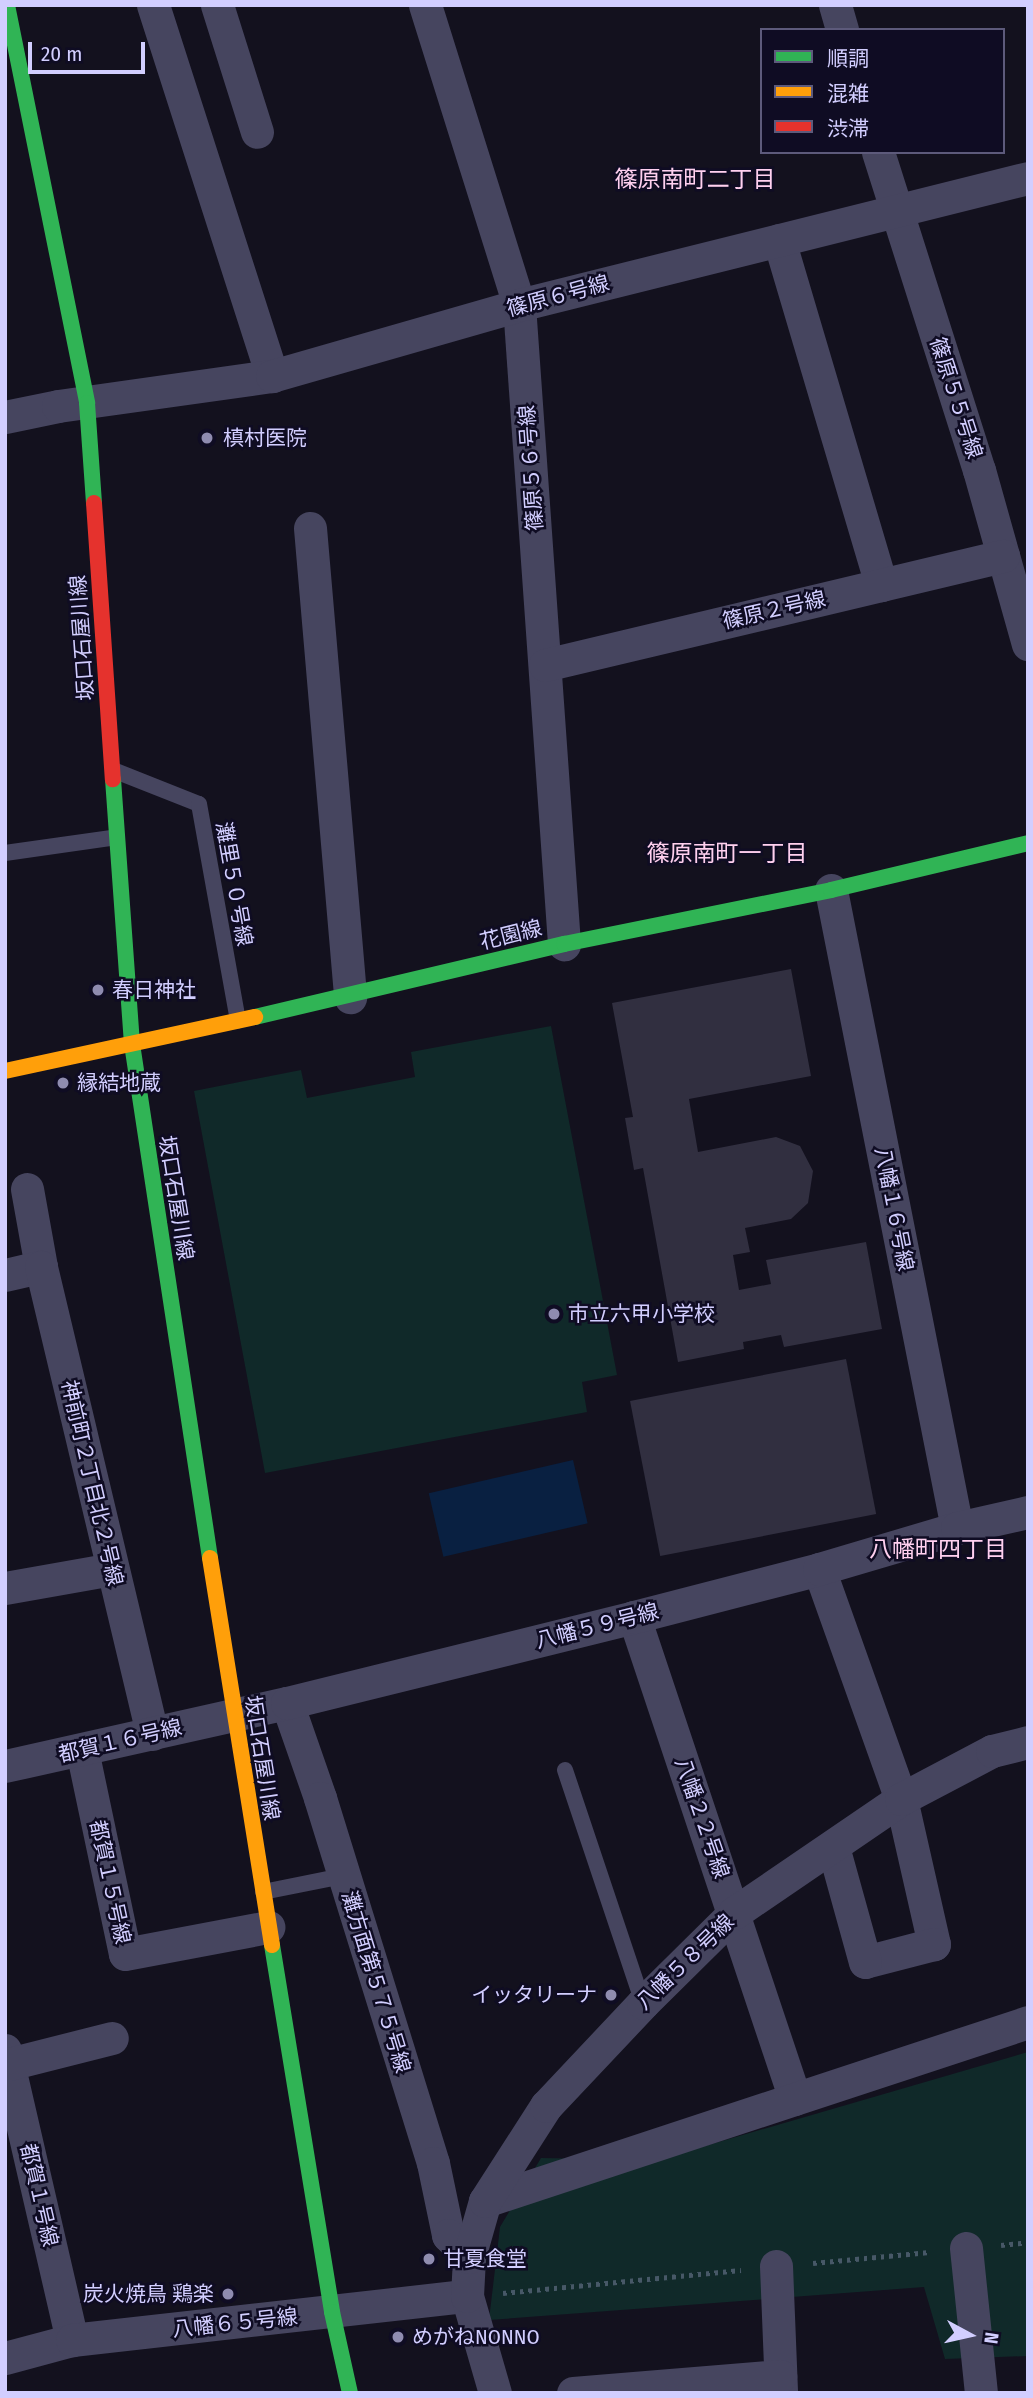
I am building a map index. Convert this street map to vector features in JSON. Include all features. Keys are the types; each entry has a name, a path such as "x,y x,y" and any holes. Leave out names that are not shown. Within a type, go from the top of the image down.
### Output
{"street":[{"name":"坂口石屋川線","path":"7,5 87,403 132,1044 268,1927 332,2312 350,2393"},
{"path":"153,5 272,376"},
{"path":"218,5 257,132"},
{"name":"篠原５６号線","path":"425,5 519,305 564,943"},
{"path":"835,5 841,28"},
{"name":"篠原５５号線","path":"879,154 979,470 1028,644"},
{"name":"篠原６号線","path":"5,417 272,376 519,305 1028,178"},
{"path":"779,240 881,585"},
{"path":"310,528 350,997"},
{"name":"篠原２号線","path":"545,665 1003,556"},
{"name":"花園線","path":"5,1071 350,997 564,943 831,890 1028,843"},
{"name":"八幡１６号線","path":"831,890 957,1528"},
{"name":"神前町２丁目北２号線","path":"27,1189 41,1267 152,1734"},
{"path":"5,1275 41,1267"},
{"name":"八幡５９号線","path":"234,1715 634,1617 819,1569 957,1528 1028,1512"},
{"path":"5,1588 112,1569"},
{"path":"819,1569 901,1799 934,1944 865,1962 833,1847"},
{"name":"八幡２２号線","path":"634,1617 794,2099"},
{"name":"灘方面第５７５号線","path":"287,1703 433,2163 448,2235 469,2257"},
{"name":"都賀１６号線","path":"5,1766 234,1715"},
{"name":"八幡５８号線","path":"467,2296 469,2257 485,2201 546,2106 643,2003 734,1913 901,1799 992,1751 1028,1742"},
{"name":"都賀１５号線","path":"82,1750 125,1954 268,1927"},
{"path":"485,2201 1028,2022"},
{"path":"7,2057 113,2038"},
{"name":"都賀１号線","path":"7,2057 72,2340"},
{"path":"966,2248 981,2393"},
{"path":"573,2393 780,2384 776,2266"},
{"path":"467,2296 495,2393"},
{"name":"八幡６５号線","path":"5,2358 72,2340 467,2296"}],"lane":[{"name":"灘里５０号線","path":"113,770 199,804 237,1021"},
{"path":"5,853 117,837"},
{"path":"565,1770 643,2003"},
{"path":"263,1892 343,1876"}],"green space":[{"path":"551,1026 617,1375 582,1382 587,1412 265,1473 194,1091 301,1070 307,1098 415,1077 411,1052"},
{"path":"1028,2052 1028,2356 945,2359 924,2287 489,2320 500,2227 541,2158 657,2160"}],"water":[{"path":"573,1460 588,1523 443,1557 429,1493"}],"building":[{"path":"791,969 811,1076 689,1099 698,1152 776,1137 800,1146 813,1171 808,1203 791,1219 745,1228 750,1252 733,1255 739,1290 771,1284 766,1260 866,1242 882,1329 784,1347 781,1335 743,1342 744,1349 678,1362 643,1168 634,1170 625,1118 633,1117 612,1003"},
{"path":"846,1359 876,1514 660,1556 630,1401"}],"traffic: fast":[{"path":"7,5 87,403 94,503"},
{"path":"113,779 132,1044 210,1558"},
{"path":"255,1017 564,944 831,890 1028,843"},
{"path":"272,1945 332,2312 350,2393"}],"traffic: slow":[{"path":"5,1071 255,1017"},
{"path":"210,1558 272,1945"}],"traffic: jam":[{"path":"94,503 113,779"}],"place":[{"name":"槙村医院","path":"207,438"},
{"name":"春日神社","path":"98,990"},
{"name":"縁結地蔵","path":"63,1083"},
{"name":"市立六甲小学校","path":"554,1314"},
{"name":"イッタリーナ","path":"611,1995"},
{"name":"甘夏食堂","path":"429,2259"},
{"name":"炭火焼鳥 鶏楽","path":"228,2294"},
{"name":"めがねNONNO","path":"398,2337"}],"district":[{"name":"篠原南町二丁目","path":"695,179"},
{"name":"篠原南町一丁目","path":"727,853"},
{"name":"八幡町四丁目","path":"938,1549"}]}
